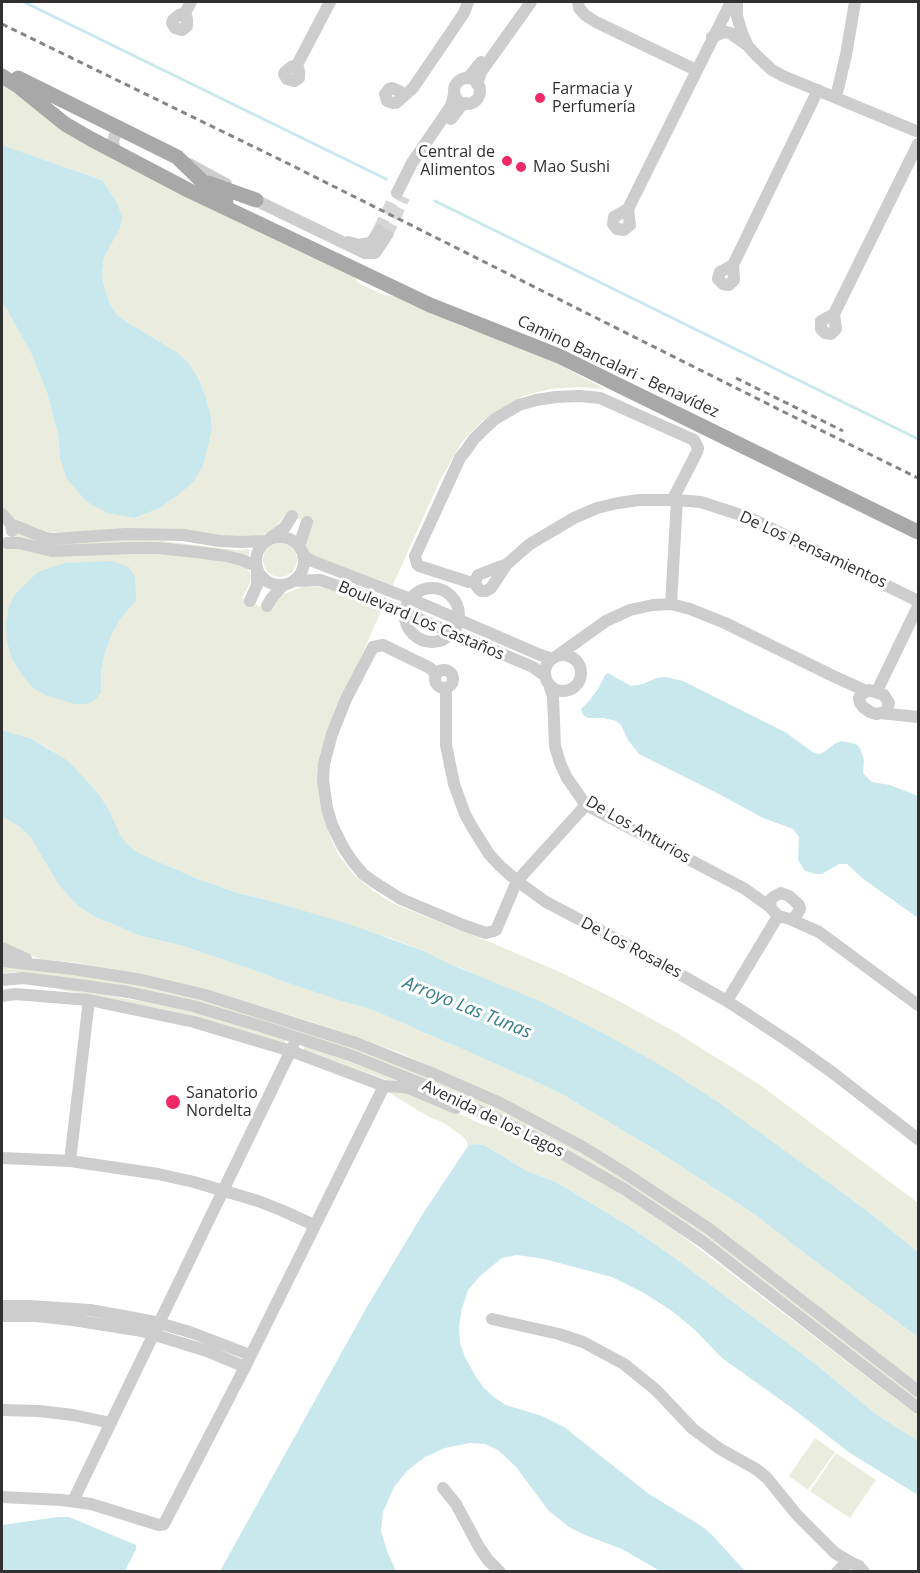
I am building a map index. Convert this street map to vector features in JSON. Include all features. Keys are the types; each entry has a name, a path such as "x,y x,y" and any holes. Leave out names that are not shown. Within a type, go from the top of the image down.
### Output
{"main road":[{"name":"Camino Bancalari - Benavídez","path":"2,70 177,157 224,201 266,227"},
{"name":"Camino Bancalari - Benavídez","path":"2,76 65,124 198,195 430,305 559,356 918,532"},
{"path":"115,152 175,176 200,180 256,200"}],"street":[{"path":"297,65 330,2"},
{"path":"403,95 413,88 464,13 468,2"},
{"path":"473,81 460,80 457,82 451,106 412,163 400,195 455,112 465,103 476,99 479,92 473,81 476,69 522,2"},
{"path":"473,81 531,2"},
{"path":"578,2 579,8 585,15 596,22 696,70"},
{"path":"628,210 731,2"},
{"path":"736,2 737,16 747,45"},
{"path":"836,97 855,2"},
{"path":"712,37 724,32 730,33 747,45 772,70 918,136 834,314"},
{"path":"733,265 818,90"},
{"path":"454,94 458,100 465,103"},
{"path":"115,152 113,141 121,130"},
{"path":"177,157 256,200 327,234 365,244 383,232"},
{"name":"De Los Pensamientos","path":"675,499 697,452 698,448 694,440 600,398 580,396 536,400 519,405 495,419 474,438 460,458 416,552 416,560 419,566 475,582 478,575 507,564 530,544 553,529 597,508 639,500 675,499 701,502 750,518 918,601"},
{"path":"671,604 675,499"},
{"path":"2,514 11,524 53,539 126,534 183,535 241,542 267,540 277,536 286,537 293,540 301,550 304,562 302,569 270,599 267,606"},
{"path":"250,601 257,585 257,552 267,540 285,527 292,516"},
{"path":"301,550 307,522"},
{"path":"4,544 12,535 11,524"},
{"path":"4,544 19,543 52,551 158,548 226,556 256,567 267,581 275,584 288,583"},
{"name":"Boulevard Los Castaños","path":"301,550 312,561 411,598 538,654 555,658"},
{"name":"Boulevard Los Castaños","path":"288,583 320,580 358,593 532,667 547,680"},
{"path":"434,588 450,595 459,610 457,626 452,633 446,638 430,642 415,636 409,630 405,614 406,606 411,598 425,589 434,588"},
{"path":"571,689 557,690 547,680 546,666 555,658 606,621 630,610 671,604 725,623 831,675 884,695 888,700 918,717"},
{"path":"863,707 860,698 871,691 918,606"},
{"path":"553,712 562,698 579,681 582,654 590,632"},
{"name":"De Los Rosales","path":"517,881 496,930 486,933 401,899 363,874 343,847 332,825 326,801 323,780 324,764 332,734 346,699 373,647 382,645 430,668 436,674 441,670 450,671 452,674 453,683 446,688 446,745 454,784 468,820 500,866 546,902 727,1000 800,1049 917,1135"},
{"path":"555,658 567,656 572,658 580,670"},
{"path":"831,675 870,712 918,717"},
{"name":"De Los Anturios","path":"547,680 553,697 555,746 560,763 567,778 586,805 745,889"},
{"path":"880,713 888,708 888,700"},
{"path":"517,881 586,805"},
{"path":"745,889 789,896 799,905 819,932"},
{"path":"745,889 779,914 819,932 918,1004"},
{"path":"779,914 771,899 781,893"},
{"path":"779,914 795,917 800,909 799,905"},
{"path":"727,1000 779,914"},
{"path":"2,948 44,965"},
{"name":"Avenida de los Lagos","path":"2,961 142,980 216,998 356,1043 500,1103 583,1147 708,1228 918,1391"},
{"path":"29,978 66,997"},
{"name":"Avenida de los Lagos","path":"2,980 29,978 128,992 193,1006 350,1055 422,1084 531,1135 624,1189 703,1242 918,1407"},
{"path":"2,996 15,994 89,1000 194,1022 291,1051 384,1086 411,1089 486,1121 531,1135"},
{"path":"70,1161 89,1000"},
{"path":"73,1502 296,1038"},
{"path":"2,1497 92,1504 159,1525 164,1524 384,1086"},
{"path":"2,1158 70,1161 158,1174 223,1191 281,1210 314,1225"},
{"path":"2,1306 90,1310 156,1329"},
{"path":"2,1316 36,1316 134,1330 190,1332 247,1361"},
{"path":"492,1319 560,1334 583,1342 624,1364 656,1390 700,1434 767,1478 797,1515 836,1553 861,1569"},
{"path":"2,1410 39,1411 111,1423"},
{"path":"443,1488 456,1504 479,1547 500,1572"},
{"path":"836,1553 837,1571"},
{"path":"837,1571 844,1565 861,1569"}],"green space":[{"path":"2,83 353,274 358,283 384,295 397,296 461,326 537,353 605,389 577,387 550,389 523,396 482,421 462,442 440,480 391,589 323,564 308,552 305,538 309,523 286,514 269,532 259,537 41,532 17,520 2,508 2,301 31,353 47,393 58,434 60,458 136,518 158,509 177,496 212,428 210,412 198,378 177,352 127,322 117,315 111,306 102,275 104,257 111,243 102,180 2,145"},
{"path":"14,532 163,541 236,550 249,549 250,551 248,558 54,547 14,537"},
{"path":"280,543 292,548 297,560 292,572 280,577 268,572 263,560 268,548"},
{"path":"8,545 69,554 176,554 232,561 246,567 251,575 250,583 242,598 268,610 284,594 304,586 338,592 382,609 335,716 321,803 332,841 338,854 354,875 394,904 560,972 617,1000 677,1033 760,1085 918,1203 918,1252 870,1213 791,1156 466,970 390,938 198,879 139,853 128,845 119,835 108,808 100,796 80,774 50,749 32,739 2,730 2,548","holes":["136,601 121,618 105,653 101,672 101,692 22,675 12,660 7,642"]},
{"path":"2,816 21,828 31,838 58,884 78,906 95,917 137,935 183,946 373,1010 567,1097 659,1152 757,1216 918,1337 918,1384 785,1281 488,1092 398,1052 309,1021 224,996 136,974 72,962 44,960 12,950 2,943"},
{"path":"2,966 115,979 184,994 378,1055 477,1097 583,1153 693,1224 918,1396 918,1402 690,1228 527,1128 475,1102 426,1080 115,985 15,972 2,974"},
{"path":"50,986 170,1006 286,1039 284,1044 171,1011"},
{"path":"304,1046 400,1080 387,1080 304,1050"},
{"path":"393,1090 437,1103 481,1124 522,1137 611,1188 677,1232 918,1416 918,1441 876,1414 813,1362 629,1226 556,1182 527,1171 484,1145 468,1146 461,1135 442,1122 429,1117 388,1092"},
{"path":"815,1438 835,1452 808,1490 789,1476"},
{"path":"836,1453 876,1480 850,1518 810,1491"}],"water":[{"path":"2,145 102,180 117,203 122,217 120,228 104,257 102,275 111,306 117,315 127,322 177,352 198,378 210,412 212,428 204,463 194,481 158,509 135,518 108,513 87,502 67,479 60,458 58,434 47,393 31,353 2,301"},
{"path":"112,561 129,567 135,577 136,601 121,618 111,636 101,672 101,692 95,700 87,704 75,704 45,695 32,687 12,660 7,642 6,624 9,606 16,593 38,572 65,563"},
{"path":"608,673 631,686 665,677 683,681 785,732 814,753 824,752 841,741 856,744 863,757 863,773 872,782 890,785 918,796 918,918 862,878 847,864 839,864 822,874 805,871 798,860 799,837 793,829 763,818 639,754 628,740 621,725 616,721 588,718 583,715 581,709"},
{"name":"Arroyo Las Tunas","path":"2,730 32,739 67,760 100,796 120,835 139,853 198,879 238,893 349,924 424,951 544,1003 662,1066 718,1102 870,1213 918,1252 918,1337 757,1216 659,1152 567,1097 373,1010 183,946 137,935 95,917 78,906 58,884 31,838 21,828 2,816"},
{"path":"484,1145 527,1171 556,1182 629,1226 813,1362 876,1414 918,1441 918,1495 850,1453 722,1358 695,1330 672,1311 644,1293 612,1277 544,1259 517,1255 502,1258 480,1276 468,1290 459,1326 460,1343 476,1377 495,1398 506,1405 542,1416 564,1427 649,1494 703,1527 745,1571 660,1571 622,1549 569,1527 548,1510 516,1467 498,1450 485,1444 470,1443 445,1448 425,1457 408,1470 394,1487 383,1512 381,1531 396,1571 220,1571 368,1305 422,1215 468,1146"},
{"path":"69,1517 136,1545 125,1571 2,1571 2,1525"}],"waterway":[{"path":"24,2 386,179"},
{"path":"435,201 918,439"}],"tunnel":[{"path":"387,235 404,197"},
{"path":"379,230 392,202"}],"railway":[{"path":"2,24 287,163 918,478"},
{"path":"736,378 843,431"}],"place":[{"name":"Farmacia y Perfumería","path":"540,98"},
{"name":"Central de Alimentos","path":"507,161"},
{"name":"Mao Sushi","path":"521,167"},
{"name":"Sanatorio Nordelta","path":"173,1102"}]}
